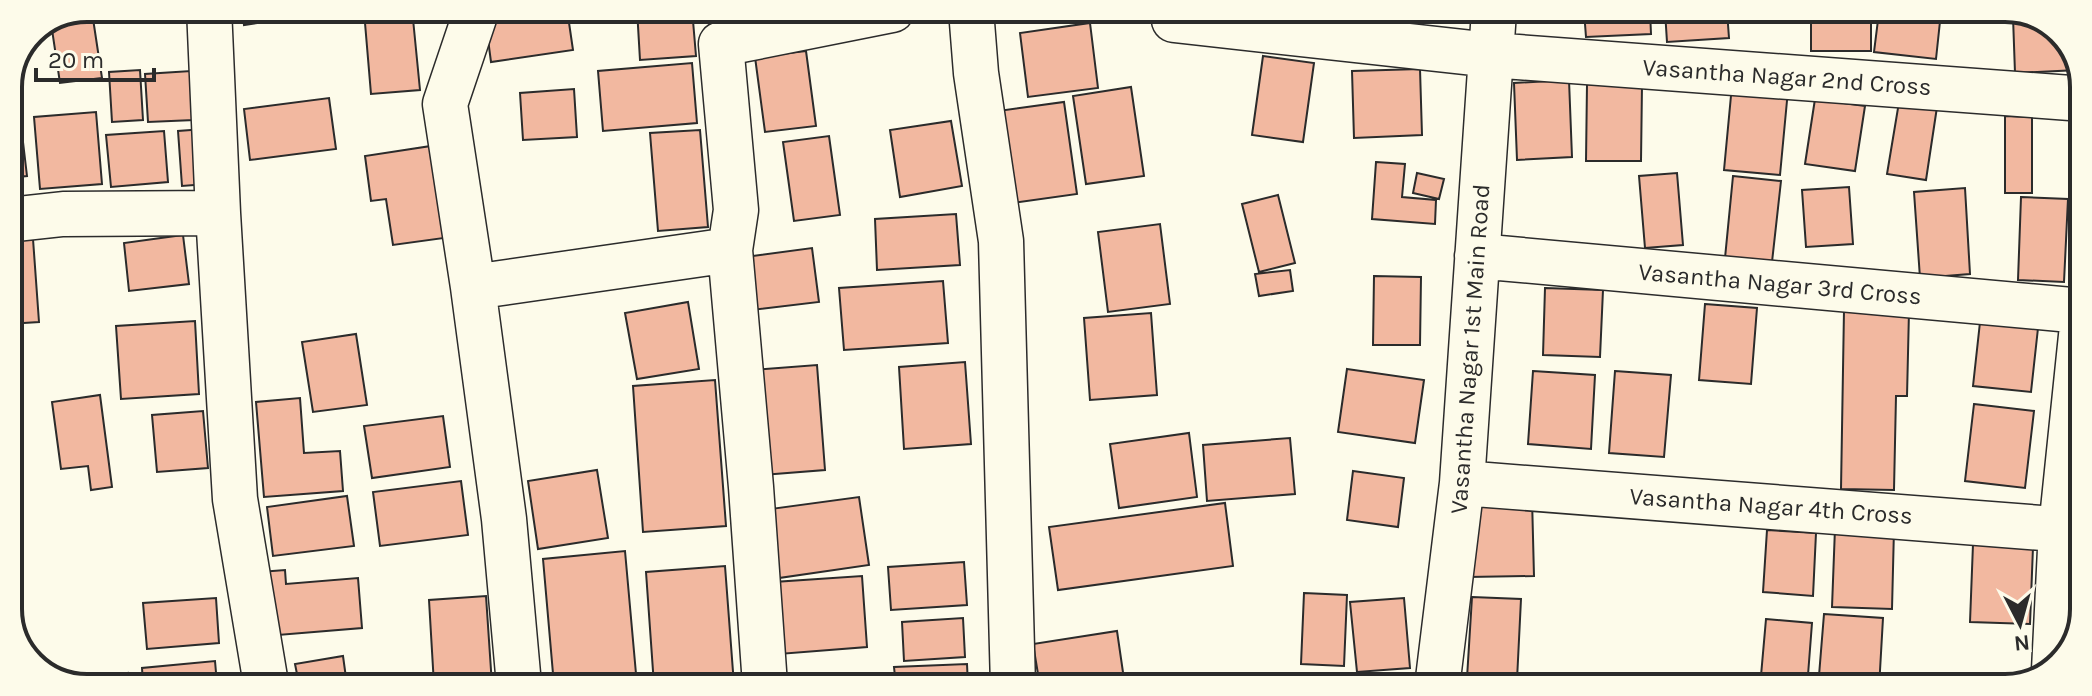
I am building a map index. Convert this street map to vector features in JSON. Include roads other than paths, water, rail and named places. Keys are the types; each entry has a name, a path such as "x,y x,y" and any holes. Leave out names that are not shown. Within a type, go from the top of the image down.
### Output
{"street":[{"path":"210,22 235,499 264,674"},
{"path":"473,22 445,104 504,519 518,674"},
{"path":"764,674 730,250 736,210 719,27 770,22"},
{"path":"972,22 976,73 1001,241 1013,674"},
{"name":"Vasantha Nagar 2nd Cross","path":"1192,22 1491,55 2070,98"},
{"name":"Vasantha Nagar 1st Main Road","path":"1439,674 1462,483 1493,22"},
{"path":"22,218 63,214 218,213"},
{"path":"473,287 730,250"},
{"name":"Vasantha Nagar 3rd Cross","path":"1477,256 2070,310"},
{"name":"Vasantha Nagar 4th Cross","path":"1462,483 2070,530"},
{"path":"2057,648 2070,538"}]}
